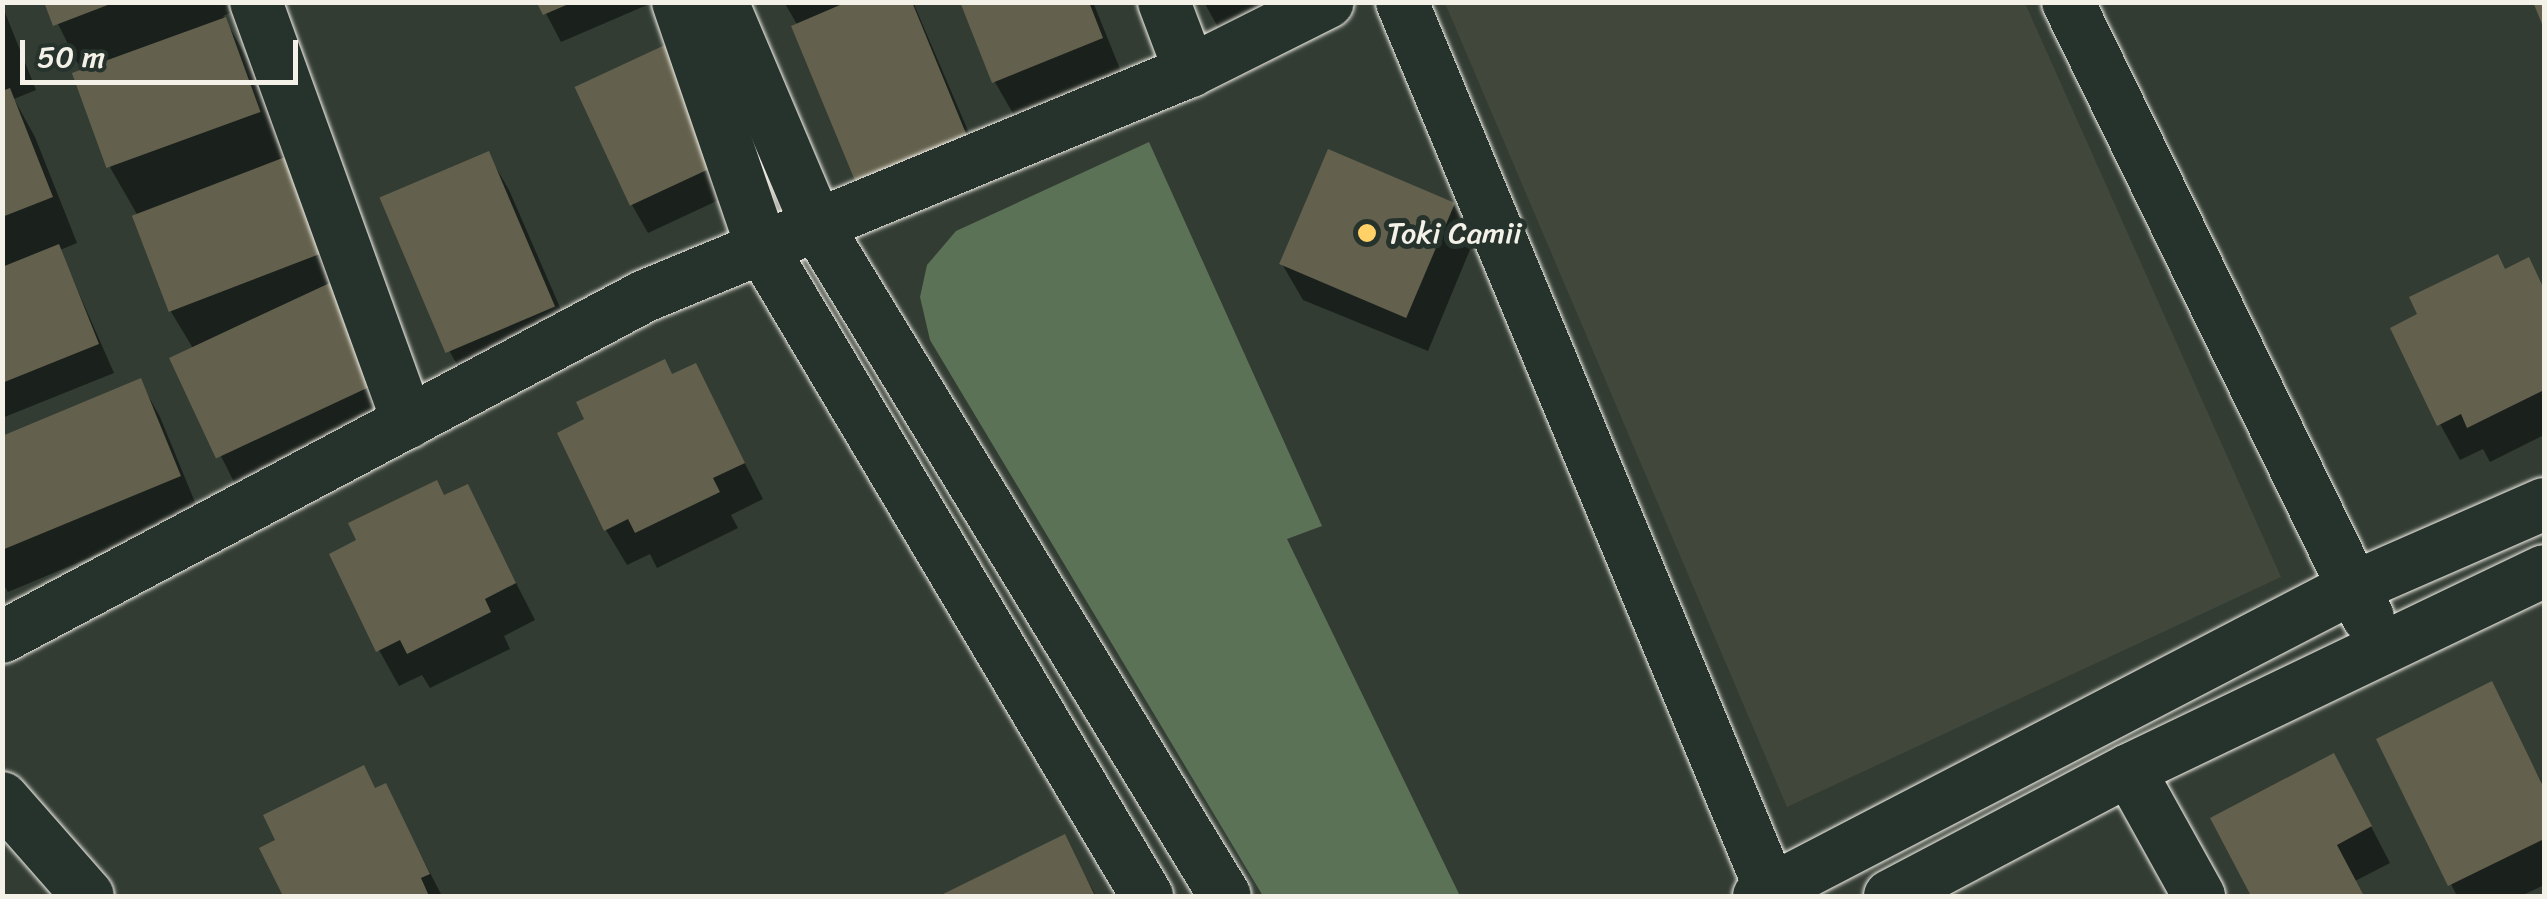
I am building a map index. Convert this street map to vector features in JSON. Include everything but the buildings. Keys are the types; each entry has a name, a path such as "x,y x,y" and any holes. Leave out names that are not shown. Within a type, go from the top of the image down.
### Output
{"street":[{"path":"256,2 408,422"},
{"path":"678,2 762,248 914,510 1147,896"},
{"path":"722,2 817,226 1224,896"},
{"path":"1164,2 1190,71"},
{"path":"2,637 646,296 1190,71 1328,2"},
{"path":"1402,2 1765,893 2352,588 2544,504"},
{"path":"2068,2 2352,588 2386,649"},
{"path":"1890,896 2129,770 2544,571"},
{"path":"2129,770 2200,896"},
{"path":"2,798 88,896"}],"shaded area":[{"path":"1445,3 2025,3 2281,577 1787,807"}],"green space":[{"path":"1149,142 1322,526 1287,539 1460,896 1263,896 930,340 920,297 927,265 956,231"}],"place":[{"name":"Toki Camii","path":"1367,233"}]}
